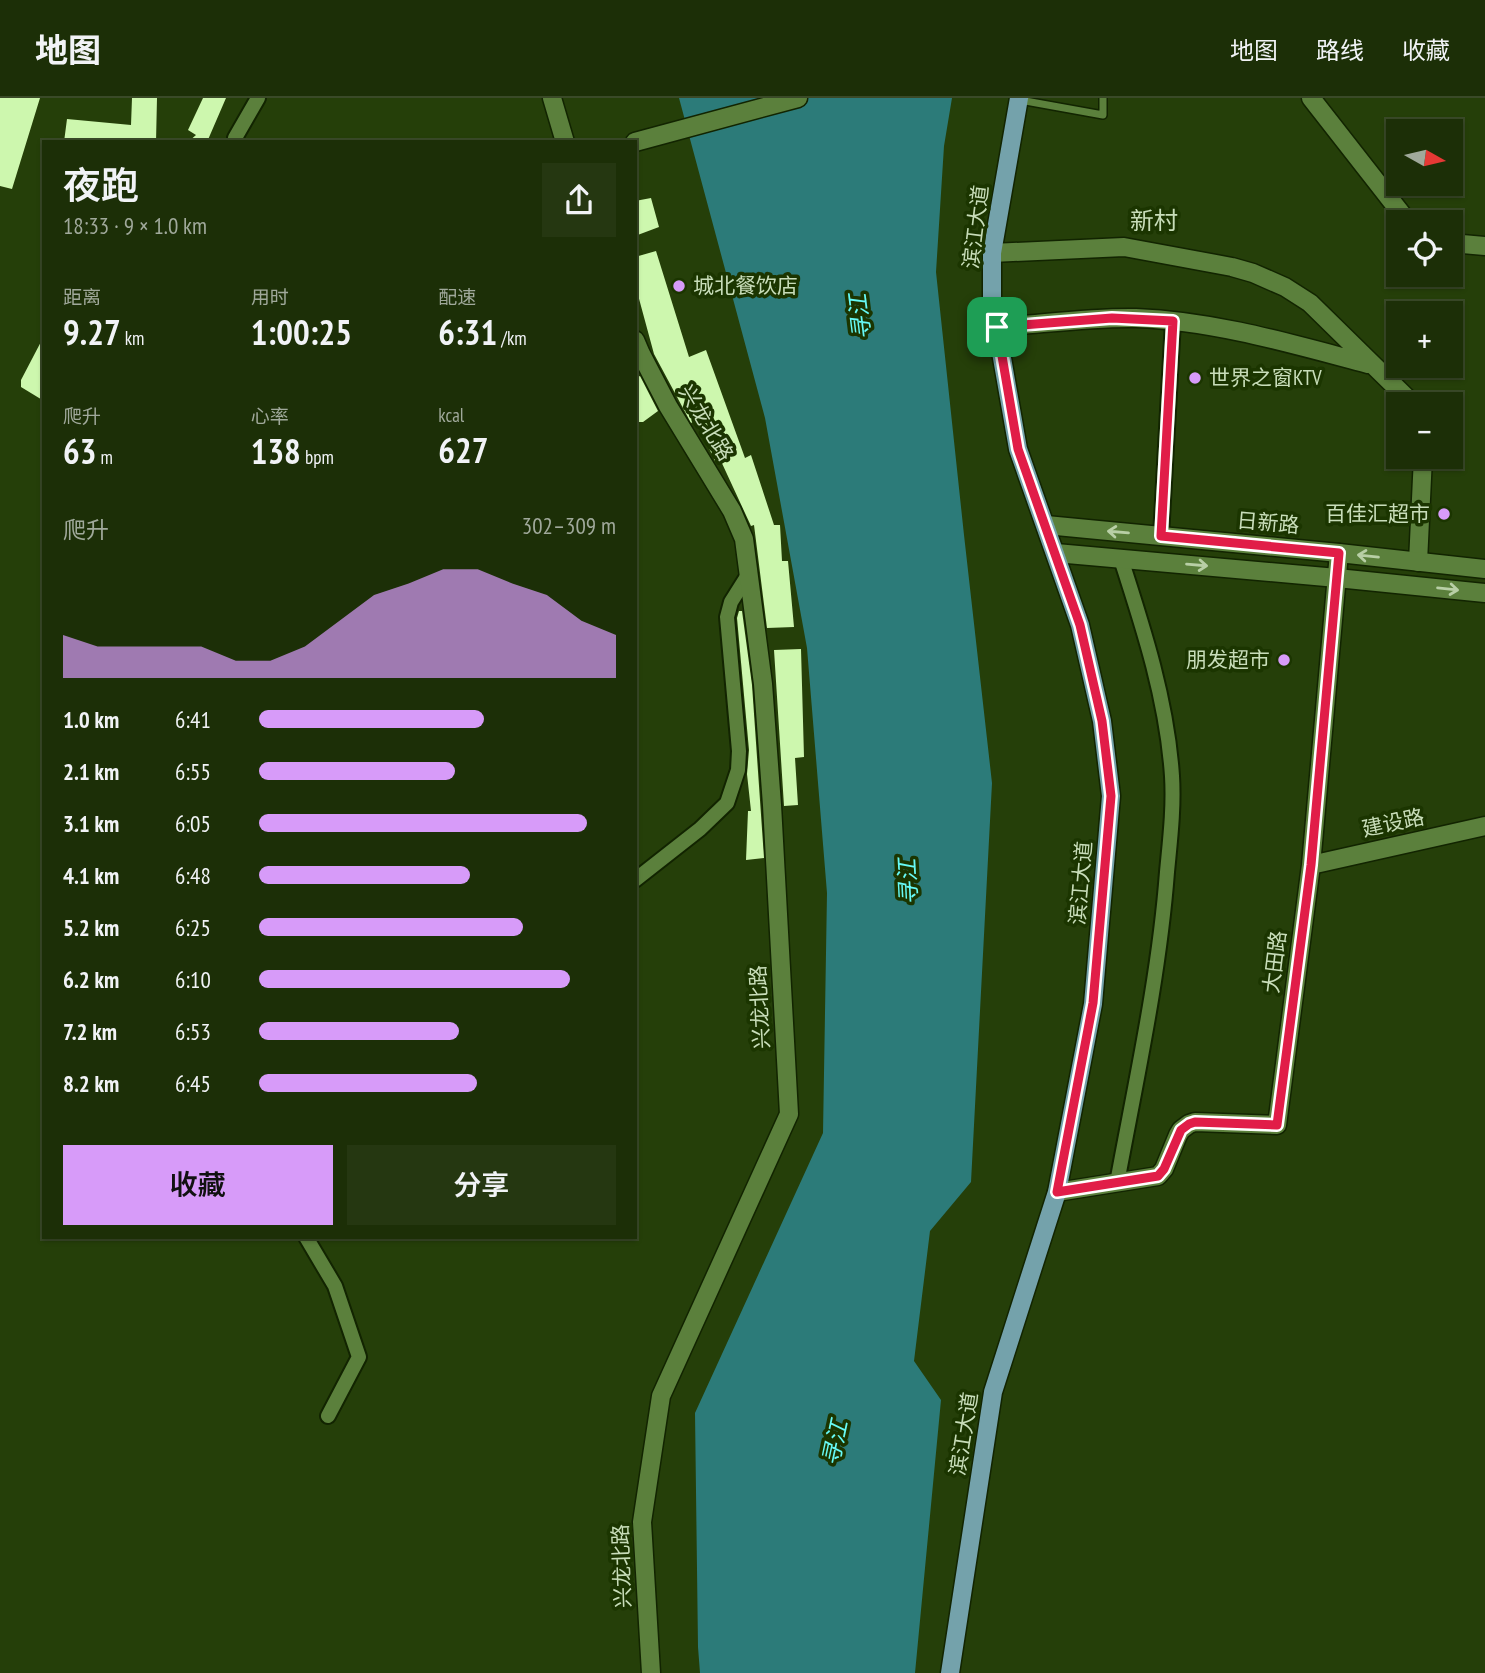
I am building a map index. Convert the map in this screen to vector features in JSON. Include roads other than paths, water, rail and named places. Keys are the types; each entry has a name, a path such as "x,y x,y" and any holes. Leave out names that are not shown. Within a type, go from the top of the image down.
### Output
{"main road":[{"path":"552,98 564,140"},
{"path":"643,140 798,98"},
{"path":"1311,98 1399,210"},
{"name":"滨江大道","path":"950,1673 993,1392 1057,1192 1093,1003 1111,796 1102,721 1083,637 1018,449 992,300 992,253 1018,99"},
{"path":"1463,244 1485,246"},
{"path":"992,253 1124,247 1253,272 1285,287 1310,303 1401,392"},
{"path":"997,327 1112,318 1173,321 1264,336 1372,364"},
{"name":"兴龙北路","path":"637,345 668,406 732,510 744,539 763,684 789,1114 660,1396 642,1522 650,1673"},
{"path":"1418,562 1422,469"},
{"name":"日新路","path":"1046,525 1485,569"},
{"path":"1056,553 1485,593"},
{"name":"大田路","path":"1057,1192 1156,1177 1161,1173 1181,1130 1195,1122 1277,1125 1311,865 1339,553"},
{"name":"建设路","path":"1311,865 1485,826"}],"street":[{"path":"234,138 258,98"},
{"path":"1161,536 1173,321"},
{"path":"1117,1183 1158,965 1172,820 1172,777 1160,690 1149,644 1121,559"},
{"path":"637,878 700,829 727,803 738,770 739,751 727,617 731,602 748,575"},
{"path":"307,1239 335,1286 359,1357 328,1416"}],"lane":[{"path":"1018,99 1103,115 1103,98"}],"water":[{"name":"寻江","path":"679,98 952,98 944,146 936,272 992,783 971,1182 930,1231 914,1361 941,1400 915,1673 700,1673 695,1413 823,1133 827,893 807,648 765,418"}],"place":[{"name":"城北餐饮店","path":"679,286"},
{"name":"世界之窗KTV","path":"1195,378"},
{"name":"百佳汇超市","path":"1444,514"},
{"name":"朋发超市","path":"1284,660"}],"district":[{"name":"新村","path":"1154,221"}]}
